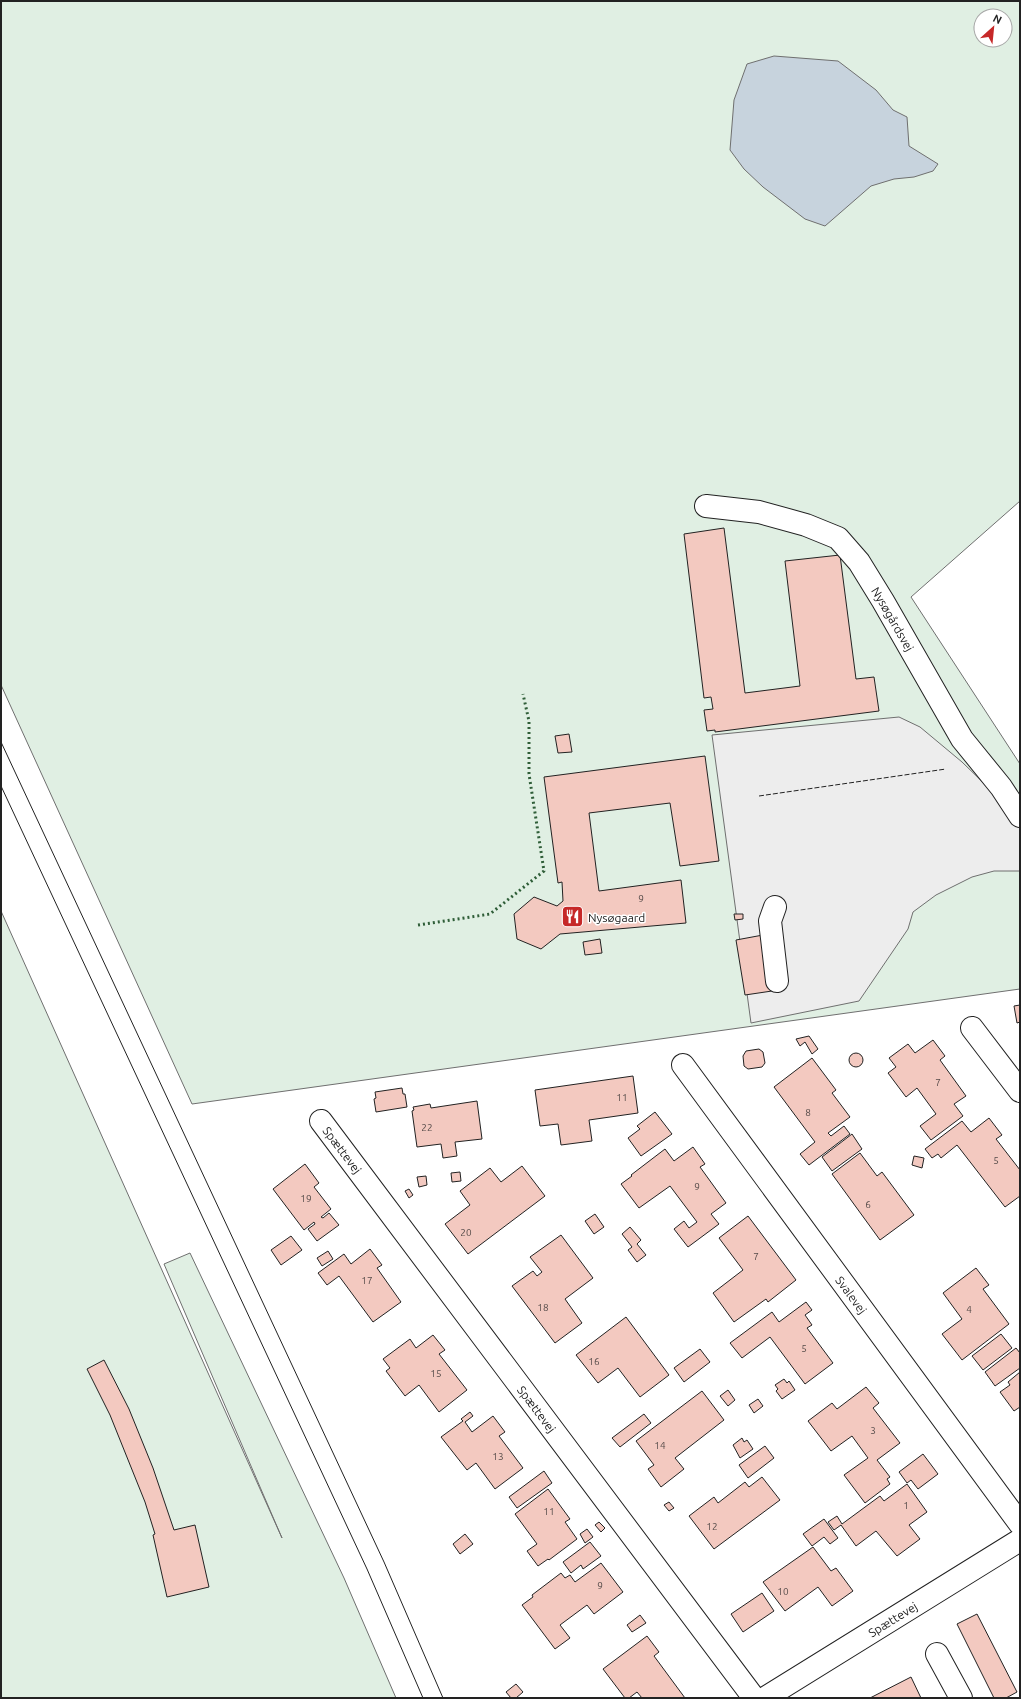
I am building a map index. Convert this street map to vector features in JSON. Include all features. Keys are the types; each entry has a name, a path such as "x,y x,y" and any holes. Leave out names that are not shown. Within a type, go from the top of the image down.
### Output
{"street":[{"name":"Nysøgårdsvej","path":"706,506 759,512 806,525 838,538 859,562 962,739 1001,787 1020,816"},
{"path":"774,907 770,921 777,981"},
{"path":"972,1028 1020,1091"},
{"name":"Svalevej","path":"684,1065 1020,1524"},
{"name":"Spættevej","path":"320,1121 754,1698"},
{"name":"Spættevej","path":"765,1698 1020,1540"},
{"path":"937,1654 961,1698"}],"green space":[{"path":"1,1 1020,1 1020,501 911,597 1020,764 1020,989 192,1104 1,685"},
{"path":"1,911 282,1538 164,1264 190,1253 344,1578 396,1698 1,1698"}],"shaded area":[{"path":"774,56 838,61 876,90 893,110 907,117 909,146 938,164 933,171 914,177 894,179 871,186 825,226 805,219 763,187 744,169 730,150 734,100 747,64"},
{"path":"899,717 920,727 962,762 997,796 1020,823 1020,871 994,871 972,877 936,895 913,912 908,929 859,1001 751,1023 712,735"}],"building":[{"path":"724,528 745,693 800,686 785,561 840,555 856,679 874,677 879,711 715,732 715,730 707,731 704,710 713,709 711,697 704,698 684,534"},
{"path":"569,734 572,752 558,753 555,736"},
{"path":"705,756 719,861 680,866 670,803 589,813 599,891 681,880 686,923 560,934 541,949 517,939 514,914 534,897 557,906 563,901 562,882 558,883 544,777"},
{"path":"734,914 743,914 743,919 735,920"},
{"path":"763,935 772,991 745,995 736,940"},
{"path":"600,939 602,953 585,955 583,942"},
{"path":"1020,1005 1020,1022 1017,1023 1014,1006"},
{"path":"809,1036 818,1049 812,1054 805,1042 800,1046 796,1039"},
{"path":"933,1040 945,1056 940,1060 966,1096 954,1104 963,1116 931,1140 920,1126 936,1114 917,1088 906,1097 888,1073 896,1067 889,1058 908,1044 915,1053"},
{"path":"759,1049 763,1052 765,1063 762,1067 748,1069 744,1066 743,1056 746,1051"},
{"path":"853,1053 859,1053 863,1057 863,1063 859,1067 853,1067 849,1063 849,1057"},
{"path":"812,1058 836,1090 832,1093 850,1117 828,1133 831,1136 844,1126 850,1134 809,1165 800,1154 815,1142 774,1087"},
{"path":"633,1076 638,1113 589,1120 592,1141 561,1145 558,1124 540,1126 535,1090"},
{"path":"402,1088 403,1094 405,1094 407,1107 376,1112 374,1099 376,1098 375,1092"},
{"path":"477,1101 482,1139 455,1142 457,1156 443,1158 441,1144 417,1147 412,1111 414,1110 413,1107 430,1104 431,1108"},
{"path":"655,1112 672,1134 641,1156 628,1138 640,1129 637,1126"},
{"path":"989,1118 1002,1135 996,1139 1020,1170 1020,1196 1005,1207 957,1145 941,1158 938,1154 932,1158 925,1149 962,1121 971,1132"},
{"path":"852,1134 862,1149 832,1171 822,1157"},
{"path":"693,1147 705,1164 700,1167 726,1203 711,1214 719,1224 688,1247 674,1229 684,1221 689,1228 697,1222 670,1186 639,1208 621,1184 665,1149 674,1161"},
{"path":"860,1153 877,1176 882,1172 914,1215 880,1240 832,1174"},
{"path":"914,1156 924,1158 922,1168 912,1165"},
{"path":"305,1164 319,1183 314,1187 331,1209 321,1217 323,1218 329,1213 339,1225 317,1241 308,1229 315,1224 314,1222 304,1230 273,1189"},
{"path":"522,1166 545,1196 468,1254 445,1224 470,1205 460,1191 490,1168 501,1182"},
{"path":"460,1172 461,1181 452,1182 451,1173"},
{"path":"426,1176 427,1185 419,1187 417,1177"},
{"path":"409,1189 413,1195 409,1198 405,1191"},
{"path":"595,1214 604,1227 594,1234 585,1221"},
{"path":"748,1216 796,1280 768,1302 766,1299 734,1322 713,1293 743,1270 719,1238"},
{"path":"630,1227 641,1240 637,1244 646,1255 637,1262 628,1250 632,1247 622,1234"},
{"path":"561,1235 593,1278 565,1299 582,1323 555,1343 512,1286 533,1271 537,1276 542,1272 530,1257"},
{"path":"291,1236 302,1250 281,1265 271,1250"},
{"path":"370,1249 382,1265 377,1268 401,1302 373,1322 339,1276 327,1285 318,1273 344,1254 351,1264"},
{"path":"328,1251 333,1259 322,1266 317,1258"},
{"path":"976,1268 989,1285 983,1289 1009,1324 962,1360 942,1334 962,1319 943,1293"},
{"path":"806,1302 812,1310 805,1315 812,1325 807,1328 833,1363 805,1384 770,1337 742,1358 730,1343 772,1312 779,1322"},
{"path":"626,1317 669,1375 640,1397 618,1368 598,1383 576,1355"},
{"path":"1001,1334 1012,1348 983,1370 972,1356"},
{"path":"433,1335 445,1350 439,1354 467,1390 439,1412 419,1385 405,1396 386,1371 390,1368 383,1359 410,1339 416,1348"},
{"path":"1016,1348 1020,1353 1020,1368 995,1386 985,1372"},
{"path":"700,1349 710,1362 684,1382 674,1368"},
{"path":"104,1360 129,1409 153,1468 174,1530 195,1525 209,1587 167,1597 153,1535 155,1534 145,1502 110,1415 87,1369"},
{"path":"1020,1372 1020,1407 1014,1411 1000,1392 1010,1385 1008,1382"},
{"path":"784,1379 787,1383 789,1381 795,1390 782,1399 776,1391 778,1389 775,1385"},
{"path":"866,1387 879,1403 873,1408 900,1443 877,1460 890,1477 887,1479 890,1484 865,1503 844,1475 868,1458 852,1436 831,1451 808,1421 832,1403 837,1409"},
{"path":"728,1390 735,1400 728,1406 720,1396"},
{"path":"702,1391 724,1420 675,1458 684,1469 661,1487 648,1469 654,1465 636,1441"},
{"path":"758,1399 763,1406 754,1413 749,1405"},
{"path":"470,1412 473,1416 465,1422 472,1432 493,1416 505,1432 499,1436 523,1468 495,1489 476,1463 467,1470 441,1437 463,1421 461,1419"},
{"path":"644,1414 651,1423 620,1447 612,1438"},
{"path":"742,1438 744,1442 747,1440 753,1449 740,1458 733,1445"},
{"path":"765,1446 774,1458 748,1478 739,1465"},
{"path":"923,1454 938,1474 918,1489 911,1480 907,1483 899,1472"},
{"path":"544,1471 552,1483 517,1508 509,1497"},
{"path":"762,1477 780,1500 714,1549 689,1516 714,1497 718,1503 745,1482 749,1487"},
{"path":"907,1484 927,1512 909,1525 920,1539 897,1556 876,1531 856,1546 841,1525 834,1530 828,1522 837,1516 842,1524 880,1496 884,1501"},
{"path":"548,1489 570,1519 565,1522 577,1539 549,1560 548,1559 538,1566 527,1551 537,1544 515,1514"},
{"path":"669,1502 674,1508 669,1511 664,1505"},
{"path":"824,1519 838,1538 830,1544 824,1537 812,1546 803,1534"},
{"path":"599,1522 605,1528 601,1532 595,1525"},
{"path":"587,1529 593,1537 585,1543 580,1534"},
{"path":"465,1534 473,1544 460,1554 453,1544"},
{"path":"590,1542 601,1556 583,1569 581,1565 571,1573 563,1562"},
{"path":"813,1547 831,1571 836,1568 853,1591 832,1606 818,1587 785,1611 763,1582"},
{"path":"601,1563 623,1592 594,1614 587,1605 560,1625 570,1638 555,1649 522,1605 533,1597 532,1595 561,1573 565,1578 570,1575 575,1582"},
{"path":"762,1593 774,1611 743,1632 731,1614"},
{"path":"977,1614 1017,1692 1006,1698 994,1698 957,1624"},
{"path":"640,1615 646,1623 632,1632 627,1625"},
{"path":"647,1636 659,1652 654,1656 685,1698 642,1698 637,1692 629,1698 625,1698 603,1669"},
{"path":"911,1677 921,1698 870,1698"},
{"path":"516,1684 523,1692 516,1698 511,1698 506,1692"}],"tram line":[{"path":"1,742 384,1562 443,1698"},
{"path":"1,786 367,1569 423,1698"}],"hedge":[{"path":"418,925 490,914 544,871 529,774 529,721 523,694"}],"fence":[{"path":"759,796 946,769"}],"place":[{"name":"Nysøgaard","path":"572,917"}]}
